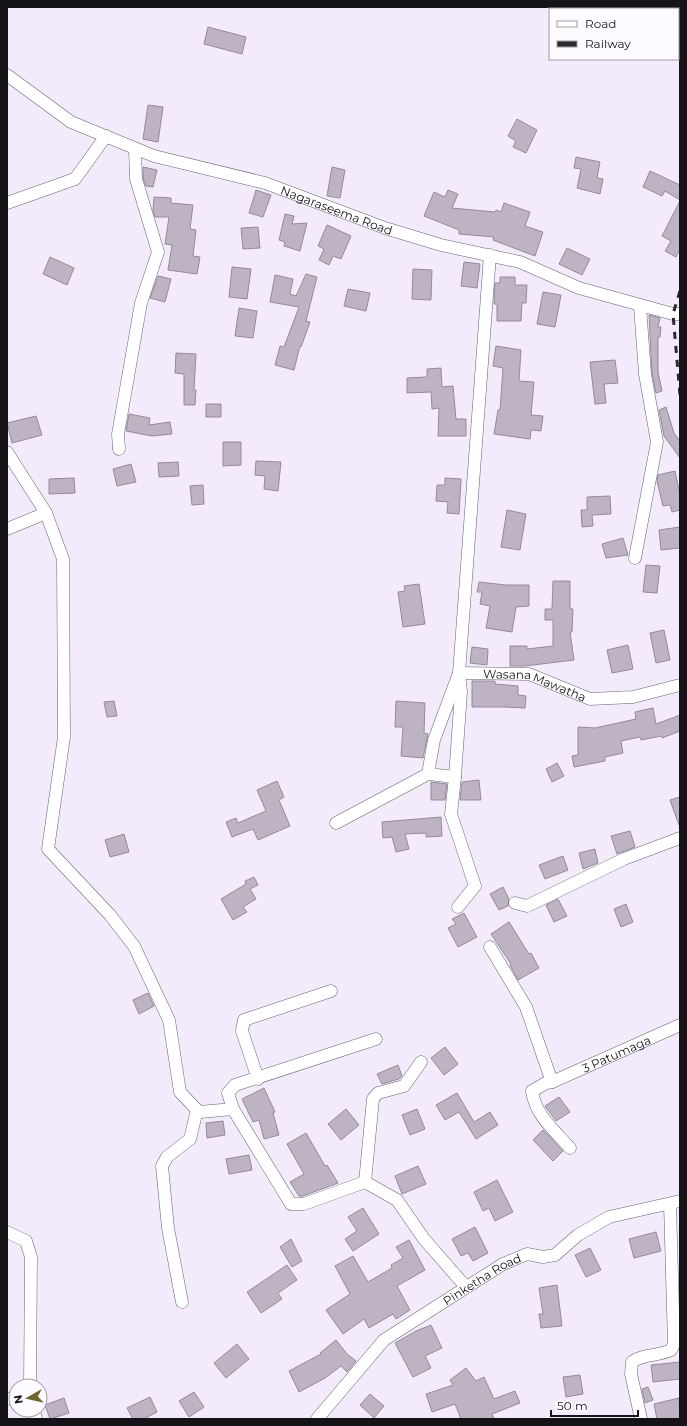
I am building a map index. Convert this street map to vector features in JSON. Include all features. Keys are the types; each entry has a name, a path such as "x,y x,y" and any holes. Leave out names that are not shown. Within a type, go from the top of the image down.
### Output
{"street":[{"name":"Nagaraseema Road","path":"7,75 71,122 154,156 265,183 386,228 441,245 520,262 579,288 640,306 673,314 680,314"},
{"path":"7,202 75,179 106,136"},
{"path":"119,449 118,434 141,303 158,252 136,179 135,149"},
{"path":"458,907 475,886 451,814 461,692 458,673 490,256"},
{"path":"635,558 657,442 645,374 640,306"},
{"path":"7,452 46,513 63,559 64,737 48,849 110,915 134,946 169,1020 180,1092 200,1112 233,1109"},
{"path":"7,529 46,513"},
{"path":"428,774 434,740 458,673"},
{"name":"Wasana Mawatha","path":"458,673 529,674 590,699 633,697 680,686"},
{"path":"336,823 428,774 455,777"},
{"path":"515,903 527,906 624,859 680,838"},
{"path":"490,947 526,1007 552,1082"},
{"path":"258,1079 242,1031 244,1020 331,991"},
{"name":"3 Patumaga","path":"570,1148 544,1119 533,1101 532,1091 546,1083 552,1082 680,1025"},
{"path":"376,1038 258,1079 235,1085 228,1093 233,1109 291,1204 304,1204 365,1182 398,1200 424,1239 466,1287"},
{"path":"365,1182 373,1099 378,1093 404,1086 421,1062"},
{"path":"182,1302 168,1228 162,1166 167,1157 190,1139 197,1110"},
{"path":"640,1419 631,1374 632,1362 637,1358 662,1354 671,1350 674,1344 675,1203"},
{"name":"Pinketha Road","path":"317,1419 384,1340 503,1264 527,1254 543,1258 555,1255 578,1235 609,1217 650,1207 675,1203"},
{"path":"7,1232 26,1241 31,1257 30,1378"}],"building":[{"path":"208,27 246,37 242,54 204,44"},
{"path":"148,105 163,107 158,142 143,139"},
{"path":"517,119 537,130 526,153 513,147 516,141 508,136"},
{"path":"576,157 600,162 597,178 603,179 600,194 577,188 581,169 574,168"},
{"path":"143,167 157,170 153,187 146,186 143,178"},
{"path":"332,167 345,170 340,198 327,196"},
{"path":"650,171 680,185 680,200 665,191 662,196 643,187"},
{"path":"256,190 271,195 263,217 249,213"},
{"path":"448,190 458,194 452,208 495,212 496,210 501,212 504,203 530,212 525,226 543,232 535,256 493,240 494,237 459,234 459,230 424,216 434,192 445,197"},
{"path":"154,197 171,198 171,203 193,205 190,229 196,230 193,256 200,257 197,274 168,270 172,245 165,244 169,217 155,217 153,210"},
{"path":"680,201 680,249 676,257 665,251 671,241 662,236"},
{"path":"285,214 294,216 292,224 307,223 300,251 284,246 285,242 279,240"},
{"path":"327,225 351,236 341,259 333,256 329,265 319,260 324,249 318,246"},
{"path":"258,227 260,248 243,249 241,228"},
{"path":"567,248 590,259 582,275 559,264"},
{"path":"50,257 74,268 67,285 43,274"},
{"path":"464,262 480,264 477,288 461,286"},
{"path":"232,267 251,269 247,299 229,297"},
{"path":"413,269 432,270 431,300 412,299"},
{"path":"306,274 317,277 306,321 310,322 301,347 300,346 294,370 275,365 280,346 284,347 299,307 270,302 275,275 293,279 290,294 296,296"},
{"path":"158,276 171,279 165,302 150,298"},
{"path":"500,277 515,277 515,285 527,285 526,303 522,303 521,321 497,321 497,304 494,304 495,283 500,283"},
{"path":"348,289 370,293 366,311 344,306"},
{"path":"543,292 561,295 555,327 537,324"},
{"path":"239,308 257,311 253,338 235,336"},
{"path":"649,315 660,318 658,327 661,327 660,337 658,337 658,372 662,391 656,393 652,373"},
{"path":"496,346 521,350 519,381 534,382 531,415 543,416 541,431 531,430 530,439 494,434 498,410 500,410 503,368 493,366"},
{"path":"176,353 196,354 194,390 196,390 195,405 184,405 184,374 175,373"},
{"path":"615,360 618,383 604,384 606,403 595,404 590,362"},
{"path":"441,368 442,387 453,386 456,419 466,419 466,436 438,436 439,408 432,409 431,392 407,393 407,378 427,377 427,369"},
{"path":"206,404 221,404 221,417 206,417"},
{"path":"666,407 674,433 680,441 680,458 664,436 659,410"},
{"path":"129,414 150,418 149,425 170,422 172,434 152,436 126,431"},
{"path":"36,416 42,435 12,443 7,423"},
{"path":"223,442 241,442 241,465 223,466"},
{"path":"256,461 281,462 278,491 264,489 265,476 255,475"},
{"path":"178,462 179,476 159,477 158,463"},
{"path":"131,464 136,482 117,486 113,469"},
{"path":"675,471 680,495 680,510 672,512 670,505 663,506 657,481 658,475"},
{"path":"74,478 75,493 49,494 49,479"},
{"path":"445,478 461,479 459,514 447,513 448,502 436,501 437,485 445,485"},
{"path":"203,485 204,504 192,505 190,486"},
{"path":"610,496 611,514 592,515 593,526 582,527 581,510 587,510 587,497"},
{"path":"507,510 526,514 520,550 501,547"},
{"path":"680,527 680,548 661,550 659,530"},
{"path":"623,538 628,555 606,558 602,544"},
{"path":"646,565 660,566 657,593 643,592"},
{"path":"553,581 570,581 570,609 573,609 572,632 570,632 574,660 525,666 510,666 510,646 527,646 527,649 553,646 553,620 545,620 545,609 552,609"},
{"path":"479,582 506,585 529,585 529,606 516,607 512,632 486,628 490,606 480,604 482,592 477,592"},
{"path":"419,584 425,624 403,627 398,592 405,591 404,586"},
{"path":"664,630 670,660 656,663 650,633"},
{"path":"628,645 633,669 612,673 607,650"},
{"path":"472,647 488,649 487,665 470,663"},
{"path":"472,681 495,681 495,684 518,686 518,695 526,696 525,708 472,707"},
{"path":"114,701 117,716 107,717 104,702"},
{"path":"396,701 425,703 424,733 428,734 423,758 401,756 403,727 395,727"},
{"path":"653,708 656,724 680,715 680,731 662,738 661,736 641,740 640,737 621,741 623,753 605,757 605,761 574,767 572,756 578,755 578,727 595,728 636,719 635,712"},
{"path":"557,763 564,776 552,782 546,769"},
{"path":"479,780 481,800 460,800 462,782"},
{"path":"277,781 284,797 279,800 290,826 258,840 253,829 232,837 226,822 236,818 238,823 266,811 257,790"},
{"path":"431,782 447,784 445,800 431,800"},
{"path":"680,797 680,825 679,825 670,800"},
{"path":"441,817 442,836 426,837 426,833 405,834 409,849 396,852 392,837 383,838 382,822"},
{"path":"630,831 635,847 617,854 611,836"},
{"path":"124,834 129,852 110,857 105,840"},
{"path":"595,849 598,863 583,869 579,853"},
{"path":"563,856 568,870 545,879 539,865"},
{"path":"254,877 258,885 250,889 256,899 243,907 247,912 233,920 221,899 246,884 245,881"},
{"path":"503,887 509,899 508,906 499,910 490,894"},
{"path":"558,899 567,916 554,922 546,905"},
{"path":"626,904 633,922 621,927 614,909"},
{"path":"464,913 477,937 458,947 448,928 456,924 452,919"},
{"path":"509,922 529,954 531,953 539,968 518,980 510,965 511,964 491,934"},
{"path":"148,993 154,1006 139,1014 133,1000"},
{"path":"445,1047 458,1064 444,1075 431,1058"},
{"path":"398,1065 402,1076 399,1079 382,1084 377,1074"},
{"path":"264,1088 275,1112 273,1113 279,1135 264,1139 259,1120 253,1122 242,1099"},
{"path":"457,1093 474,1122 490,1112 498,1125 476,1139 459,1112 445,1120 436,1105"},
{"path":"559,1097 570,1112 556,1121 545,1106"},
{"path":"346,1109 359,1125 341,1140 328,1124"},
{"path":"417,1109 425,1129 410,1135 402,1115"},
{"path":"223,1121 225,1135 207,1138 206,1123"},
{"path":"543,1130 563,1151 553,1161 533,1140"},
{"path":"306,1133 325,1166 327,1165 338,1183 303,1196 299,1196 290,1182 304,1174 287,1144"},
{"path":"249,1155 252,1170 229,1174 226,1159"},
{"path":"418,1166 426,1184 402,1194 395,1176"},
{"path":"497,1180 513,1212 495,1221 489,1208 483,1211 474,1192"},
{"path":"363,1208 379,1234 353,1251 345,1239 357,1231 348,1217"},
{"path":"475,1227 488,1253 473,1261 468,1253 461,1256 452,1239"},
{"path":"656,1232 661,1251 634,1258 629,1239"},
{"path":"291,1239 302,1261 292,1267 280,1247"},
{"path":"409,1240 425,1270 397,1286 410,1310 396,1319 393,1314 369,1328 364,1319 343,1334 326,1310 350,1294 335,1266 353,1256 368,1282 392,1268 391,1265 403,1258 396,1247"},
{"path":"590,1248 601,1270 586,1277 575,1255"},
{"path":"287,1265 297,1280 278,1293 282,1299 261,1313 247,1292"},
{"path":"557,1285 562,1326 541,1328 539,1314 543,1314 539,1288"},
{"path":"431,1325 442,1348 425,1356 431,1368 413,1377 395,1343 416,1331"},
{"path":"336,1340 347,1354 356,1361 347,1372 341,1366 325,1378 299,1392 289,1371 321,1354 320,1353"},
{"path":"237,1344 249,1359 226,1378 214,1363"},
{"path":"680,1362 680,1379 653,1382 651,1365"},
{"path":"466,1368 476,1381 484,1377 494,1399 515,1391 520,1403 492,1414 494,1419 461,1419 455,1404 432,1412 426,1394 453,1385 450,1380"},
{"path":"580,1375 583,1394 566,1397 563,1377"},
{"path":"648,1387 653,1400 645,1403 642,1389"},
{"path":"194,1392 204,1407 189,1417 179,1401"},
{"path":"370,1394 384,1406 374,1418 360,1405"},
{"path":"150,1397 157,1412 144,1419 133,1419 127,1408"},
{"path":"64,1398 69,1413 50,1419 48,1413 48,1404"},
{"path":"679,1398 680,1419 657,1419 654,1404"}],"railway":[{"path":"680,291 673,314 680,395"}]}
